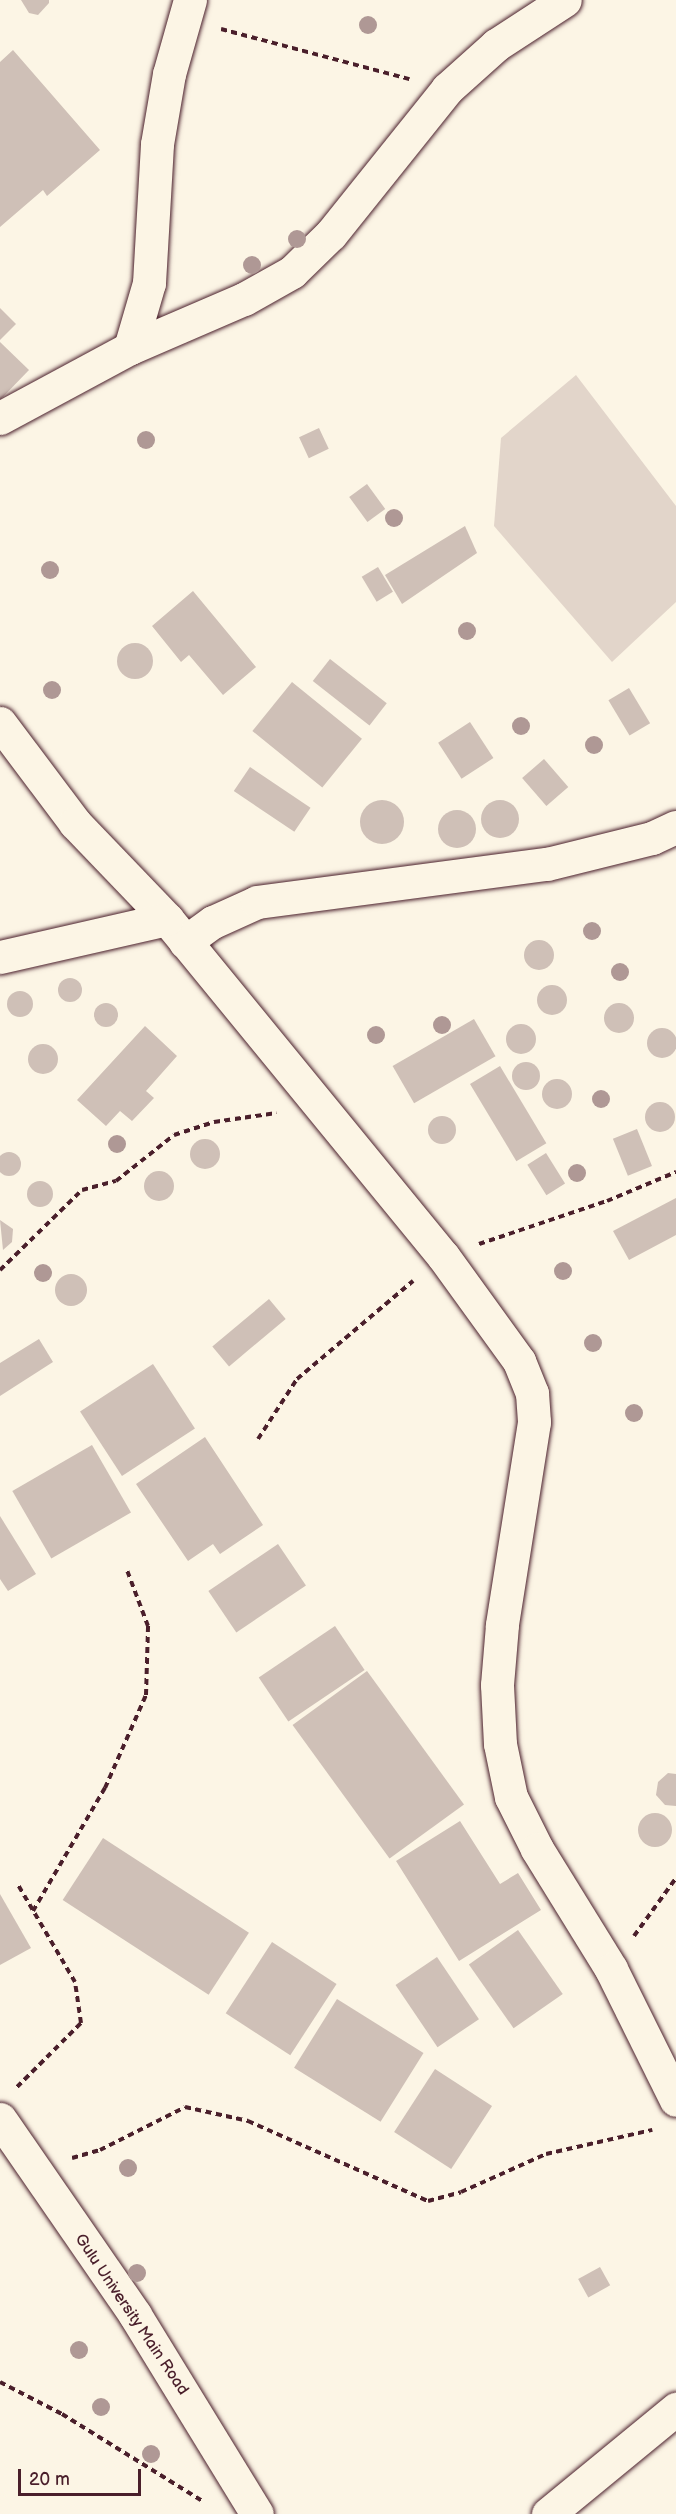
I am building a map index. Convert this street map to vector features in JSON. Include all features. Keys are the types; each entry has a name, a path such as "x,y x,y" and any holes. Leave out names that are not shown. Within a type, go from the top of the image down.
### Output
{"street":[{"path":"0,418 130,348 244,299 292,272 331,234 447,89 496,45 565,0"},
{"path":"130,348 148,283 157,144 169,74 188,10"},
{"path":"0,723 75,824 176,930 321,1106 443,1256 519,1361 532,1392 534,1422 502,1625 497,1685 500,1744 511,1797 537,1849 611,1969 676,2100"},
{"path":"0,957 176,930 213,922 257,902 547,864 652,838 676,827"},
{"name":"Gulu University Main Road","path":"4,2108 32,2170 135,2315 257,2514"},
{"path":"549,2514 676,2409"}],"path":[{"path":"188,10 447,89"},
{"path":"0,1270 82,1190 116,1181 174,1135 214,1122 321,1106"},
{"path":"258,1439 297,1380 443,1256 607,1201 676,1172"},
{"path":"33,1911 105,1788 146,1695 148,1626 127,1570"},
{"path":"611,1969 676,1878"},
{"path":"4,2108 81,2023 75,1982 18,1885"},
{"path":"32,2170 100,2150 185,2107 248,2121 428,2201 460,2192 546,2154 654,2130"},
{"path":"0,2382 62,2414 213,2508"}],"shaded area":[{"path":"576,375 676,506 676,602 612,662 494,526 501,438"}],"building":[{"path":"21,0 49,0 49,3 38,15 29,13"},
{"path":"13,50 100,150 47,196 43,190 0,227 0,62"},
{"path":"0,308 16,324 0,340"},
{"path":"0,342 29,370 0,400"},
{"path":"319,428 329,449 309,458 299,437"},
{"path":"367,484 385,509 367,522 349,497"},
{"path":"465,526 477,553 402,604 385,575"},
{"path":"378,567 393,592 377,602 362,577"},
{"path":"193,591 256,667 223,695 189,655 181,662 152,626"},
{"path":"135,643 148,648 153,661 148,674 135,679 122,674 117,661 122,648"},
{"path":"330,659 387,703 369,725 313,681"},
{"path":"292,682 362,739 322,788 252,731"},
{"path":"629,688 650,723 630,736 608,700"},
{"path":"470,722 493,758 462,779 438,743"},
{"path":"544,759 568,787 546,806 522,778"},
{"path":"250,767 311,808 294,832 234,791"},
{"path":"382,800 397,807 404,822 397,837 382,844 367,837 360,822 367,807"},
{"path":"500,800 513,806 519,819 513,832 500,838 487,832 481,819 487,806"},
{"path":"457,810 464,811 470,816 475,822 475,836 470,842 464,847 457,848 450,847 444,842 439,836 438,829 439,822 444,816 450,811"},
{"path":"539,940 550,944 554,955 550,966 539,970 528,966 524,955 528,944"},
{"path":"70,978 79,981 82,990 79,999 70,1002 61,999 58,990 61,981"},
{"path":"552,985 563,989 567,1000 563,1011 552,1015 541,1011 537,1000 541,989"},
{"path":"20,991 29,995 33,1004 29,1013 20,1017 11,1013 7,1004 11,995"},
{"path":"101,1003 111,1003 118,1010 118,1020 111,1027 101,1027 94,1020 94,1010"},
{"path":"619,1003 630,1007 634,1018 630,1029 619,1033 608,1029 604,1018 608,1007"},
{"path":"474,1019 496,1056 414,1103 393,1066"},
{"path":"521,1024 532,1028 536,1039 532,1050 521,1054 510,1050 506,1039 510,1028"},
{"path":"145,1026 177,1056 146,1091 154,1098 132,1121 120,1111 106,1126 77,1100"},
{"path":"662,1028 673,1032 677,1043 673,1054 662,1058 651,1054 647,1043 651,1032"},
{"path":"43,1044 54,1048 58,1059 54,1070 43,1074 32,1070 28,1059 32,1048"},
{"path":"526,1062 536,1066 540,1076 536,1086 526,1090 516,1086 512,1076 516,1066"},
{"path":"500,1066 546,1143 516,1161 470,1084"},
{"path":"557,1079 568,1083 572,1094 568,1105 557,1109 546,1105 542,1094 546,1083"},
{"path":"660,1102 671,1106 675,1117 671,1128 660,1132 649,1128 645,1117 649,1106"},
{"path":"442,1116 452,1120 456,1130 452,1140 442,1144 432,1140 428,1130 432,1120"},
{"path":"637,1129 652,1166 628,1176 613,1139"},
{"path":"205,1139 216,1143 220,1154 216,1165 205,1169 194,1165 190,1154 194,1143"},
{"path":"9,1152 14,1153 20,1159 20,1169 14,1175 9,1176 4,1175 -2,1169 -3,1164 -2,1159 4,1153"},
{"path":"546,1153 565,1184 546,1195 527,1165"},
{"path":"159,1171 170,1175 174,1186 170,1197 159,1201 148,1197 144,1186 148,1175"},
{"path":"40,1181 49,1185 53,1194 49,1203 40,1207 31,1203 27,1194 31,1185"},
{"path":"676,1198 676,1235 629,1260 613,1231"},
{"path":"0,1220 13,1229 12,1242 3,1250"},
{"path":"71,1274 82,1279 87,1290 82,1301 71,1306 60,1301 55,1290 60,1279"},
{"path":"269,1299 286,1319 229,1366 212,1347"},
{"path":"39,1339 53,1362 0,1396 0,1363"},
{"path":"153,1364 195,1429 122,1476 80,1411"},
{"path":"205,1437 263,1525 220,1554 213,1544 188,1561 136,1484"},
{"path":"92,1445 131,1513 51,1559 12,1491"},
{"path":"0,1516 36,1574 8,1591 0,1579"},
{"path":"278,1544 306,1585 236,1632 208,1591"},
{"path":"335,1626 365,1670 288,1721 259,1677"},
{"path":"367,1671 464,1804 390,1859 293,1725"},
{"path":"668,1773 676,1774 676,1806 665,1805 656,1795 658,1782"},
{"path":"655,1813 667,1818 672,1830 667,1842 655,1847 643,1842 638,1830 643,1818"},
{"path":"460,1821 500,1884 518,1873 541,1910 459,1961 396,1861"},
{"path":"103,1838 249,1933 209,1995 63,1900"},
{"path":"0,1894 31,1948 0,1965"},
{"path":"518,1930 563,1994 514,2028 469,1964"},
{"path":"272,1942 337,1984 290,2055 226,2013"},
{"path":"437,1957 479,2019 437,2047 396,1985"},
{"path":"337,1999 424,2053 381,2122 294,2068"},
{"path":"435,2069 492,2106 451,2169 394,2132"},
{"path":"600,2267 610,2285 588,2297 578,2279"}]}
